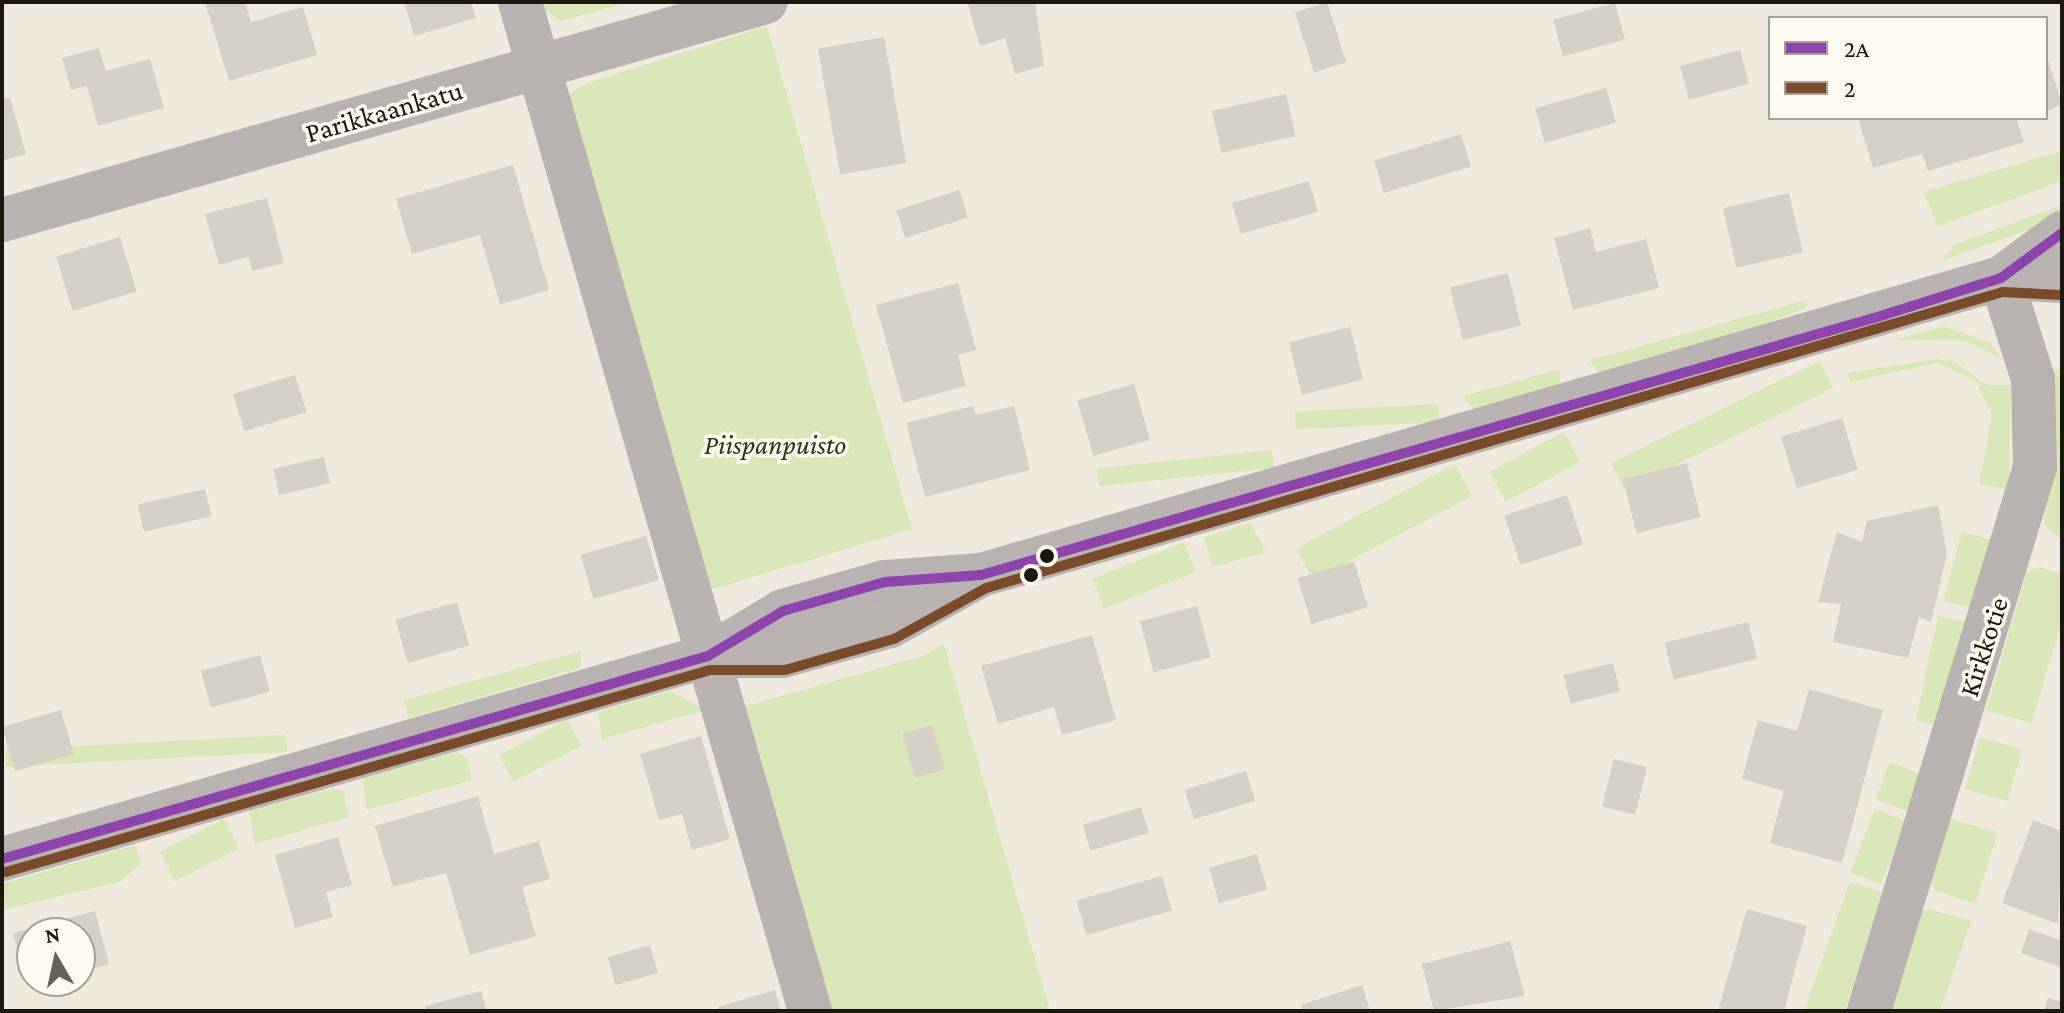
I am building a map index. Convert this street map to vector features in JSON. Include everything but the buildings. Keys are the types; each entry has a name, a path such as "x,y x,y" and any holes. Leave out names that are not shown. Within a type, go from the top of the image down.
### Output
{"street":[{"path":"520,2 810,1011"},
{"name":"Parikkaankatu","path":"2,220 766,2"},
{"path":"2001,278 2062,233"},
{"path":"2,859 708,656 782,656 890,626 981,575 2001,278 2062,281"},
{"name":"Kirkkotie","path":"1869,1011 2035,467 2033,379 2001,278"}],"green space":[{"path":"535,2 629,2 561,21"},
{"name":"Piispanpuisto","path":"767,26 912,529 713,589 701,575 566,109 572,91 590,82"},
{"path":"2062,151 2062,181 1938,226 1923,192"},
{"path":"2062,205 2062,218 1943,260 1954,245"},
{"path":"1806,300 1807,308 1723,339 1600,374 1590,360"},
{"path":"1944,326 1990,343 2003,360 1965,341 1895,340"},
{"path":"1936,359 1953,361 1986,385 2011,385 2009,489 1979,484 1992,415 1975,380 1937,363 1850,382 1848,373"},
{"path":"1820,361 1833,388 1625,490 1611,463"},
{"path":"2062,368 2062,540 2044,525 2054,371"},
{"path":"1560,369 1560,387 1474,410 1463,396"},
{"path":"1438,404 1439,422 1296,429 1295,411"},
{"path":"1564,432 1580,462 1506,501 1490,471"},
{"path":"1272,450 1274,468 1099,486 1097,468"},
{"path":"1455,464 1472,496 1313,580 1296,549"},
{"path":"1250,523 1266,552 1213,567 1204,537"},
{"path":"1962,532 1996,541 1977,610 1944,601"},
{"path":"1184,542 1196,572 1104,609 1092,579"},
{"path":"2040,567 2062,574 2062,622 2031,723 1986,710 2027,572"},
{"path":"1938,616 1970,623 1948,728 1916,721"},
{"path":"944,644 1050,1011 825,1011 743,707 922,656"},
{"path":"581,651 580,668 409,718 404,700"},
{"path":"671,691 705,710 602,739 598,712"},
{"path":"567,719 581,745 513,782 499,755"},
{"path":"286,735 287,752 6,767 5,750"},
{"path":"1980,737 2022,749 2007,801 1965,789"},
{"path":"457,752 466,757 472,780 367,810 363,779"},
{"path":"1890,762 1922,774 1907,812 1876,799"},
{"path":"335,788 343,791 349,817 255,844 249,811"},
{"path":"1875,809 1906,821 1881,884 1851,872"},
{"path":"224,819 239,848 175,881 160,852"},
{"path":"1949,819 1998,832 1975,904 1935,890 1929,881"},
{"path":"136,845 141,863 120,882 5,909 2,884"},
{"path":"1850,882 1883,892 1845,1011 1804,1011"},
{"path":"1928,909 1971,921 1940,1011 1892,1011 1918,913"}],"transit line":[{"name":"2A","path":"2,859 708,656 783,611 885,582 981,575 1874,318 2001,278 2062,233"},
{"name":"2","path":"6,872 710,670 785,670 894,639 986,588 2003,292 2061,295"}]}
